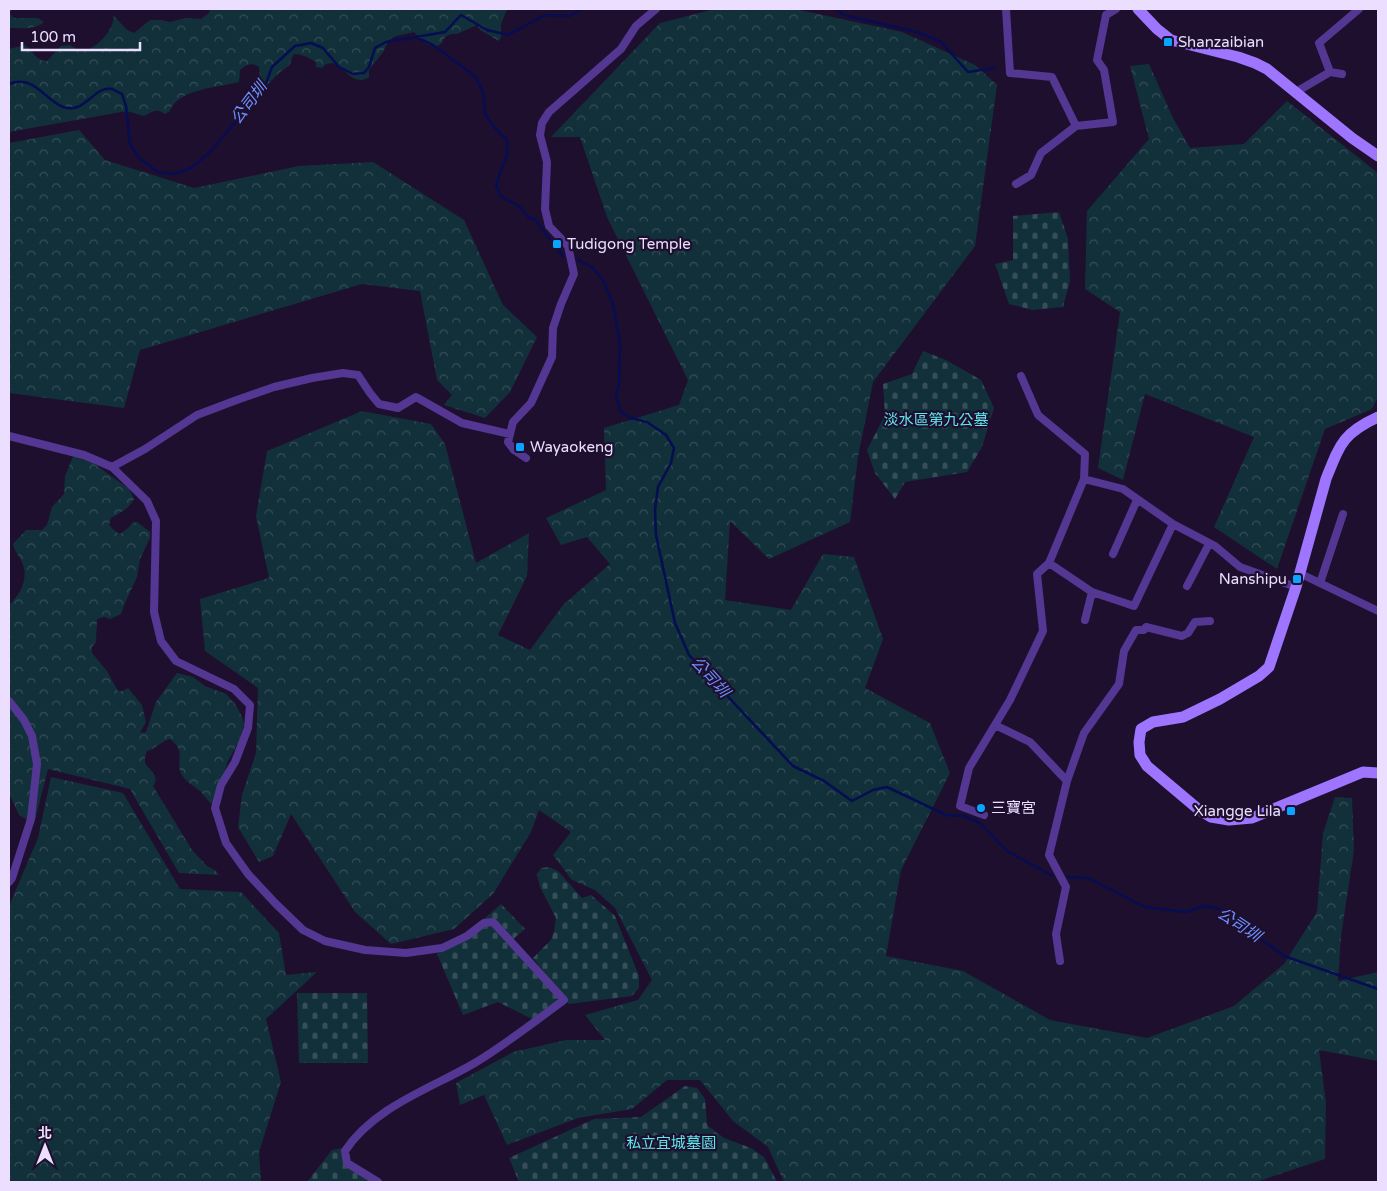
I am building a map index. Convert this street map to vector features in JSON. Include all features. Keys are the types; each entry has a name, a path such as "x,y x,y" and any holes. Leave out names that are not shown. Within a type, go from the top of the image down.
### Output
{"street":[{"path":"526,458 514,450 508,442 513,422 531,403 552,357 553,328 574,274 568,246 548,226 545,209 547,162 540,135 542,123 549,112 621,49 636,26 656,9"},
{"path":"1006,9 1010,73 1052,78 1076,126"},
{"path":"1016,184 1031,175 1041,153 1076,126 1113,122 1104,70 1096,60 1106,15 1116,9"},
{"path":"1138,9 1157,29 1171,40 1254,63 1267,69 1352,138 1378,156"},
{"path":"1330,72 1318,43 1360,9"},
{"path":"1296,92 1330,72 1342,74"},
{"path":"112,467 145,449 197,415 274,387 343,373 358,375 379,404 398,408 416,397 462,423 510,434"},
{"path":"984,815 960,806 969,768 1010,700 1043,631 1037,574 1050,563 1084,479 1085,454 1038,415 1021,376"},
{"path":"1378,417 1355,429 1344,440 1326,478 1296,587 1270,667 1259,676 1228,694 1183,717 1152,722 1141,729 1139,742 1140,755 1147,766 1198,809 1211,817 1229,820 1252,818 1363,772 1378,773"},
{"path":"9,436 84,455 112,467 147,501 156,521 154,612 161,641 176,661 234,690 250,705 248,728 236,762 221,785 215,808 226,843 248,874 275,904 303,930 325,941 365,950 406,954 442,948 467,936 484,923 493,922 564,1000 516,1036 473,1064 388,1110 354,1138 345,1150 347,1163 378,1182"},
{"path":"1084,479 1123,490 1173,524 1215,546 1240,567 1296,587"},
{"path":"1113,554 1137,500"},
{"path":"1320,583 1343,514"},
{"path":"1050,563 1092,592 1134,606 1173,524"},
{"path":"1187,586 1209,544"},
{"path":"1299,573 1378,611"},
{"path":"1085,620 1092,592"},
{"path":"1060,961 1056,934 1066,887 1048,855 1067,781 1084,732 1119,684 1124,651 1136,630 1144,630 1146,627 1182,636 1188,633 1195,622 1210,621"},
{"path":"9,701 24,720 32,736 36,764 32,819 9,882"},
{"path":"995,725 1030,742 1067,781"}],"green space":[{"path":"211,9 507,9 501,24 501,37 499,41 480,30 477,25 445,37 442,43 437,46 426,44 414,32 393,37 369,70 369,77 364,80 354,79 333,63 326,64 322,68 316,67 316,62 303,55 294,54 290,65 267,85 261,85 257,82 260,77 259,67 249,64 240,70 239,82 190,93 181,98 165,114 155,111 144,116 127,111 9,132 9,49 25,45 40,60 47,61 61,46 70,45 80,51 97,44 108,33 113,21 113,15 127,30 134,33 150,20 170,22 185,18 201,19"},
{"path":"715,9 795,9 902,32 975,65 997,85 975,246 873,382 858,457 850,522 769,559 730,521 725,600 791,610 823,554 854,557 883,639 865,688 930,723 950,773 901,870 886,956 963,971 1050,1020 1147,1038 1234,1006 1284,964 1317,912 1323,833 1335,797 1352,798 1354,850 1341,936 1338,981 1378,972 1378,1061 1319,1050 1326,1103 1325,1159 1256,1182 784,1182 768,1147 733,1121 700,1080 667,1080 632,1109 578,1118 507,1145 484,1095 460,1105 456,1083 513,1052 566,1040 605,1040 585,1015 638,1000 652,980 615,908 595,890 572,880 553,855 571,832 539,810 531,832 493,894 454,929 391,944 355,912 291,814 273,856 259,862 238,827 242,795 256,753 258,688 205,651 200,599 269,578 256,516 267,451 362,411 431,424 445,444 476,563 529,533 527,576 498,635 530,650 563,605 610,564 587,537 561,545 546,518 606,490 604,428 679,405 688,380 607,217 580,137 551,137 660,23"},
{"path":"9,13 14,18 38,18 44,22 32,27 9,28"},
{"path":"1149,64 1173,118 1190,148 1244,144 1287,101 1378,173 1378,397 1372,409 1325,429 1277,569 1214,527 1254,437 1145,394 1123,480 1098,468 1120,312 1085,289 1087,211 1149,139 1130,66"},
{"path":"79,130 105,160 194,188 299,166 373,162 464,220 503,305 537,337 510,392 485,418 444,405 452,395 437,380 420,291 362,284 140,350 124,408 9,393 9,143"},
{"path":"1059,212 1068,239 1070,281 1063,307 1033,310 1009,304 995,264 1013,260 1013,216"},
{"name":"淡水區第九公墓","path":"923,351 946,360 981,380 994,408 982,447 967,472 905,482 895,499 875,473 867,450 885,415 883,384 912,374"},
{"path":"74,454 85,457 129,489 134,499 127,508 111,518 109,525 120,534 132,523 137,522 150,532 150,538 140,559 137,577 121,614 110,619 104,617 97,619 96,642 92,647 92,653 107,671 118,691 128,688 142,705 146,722 140,733 146,732 156,702 177,673 193,677 205,686 226,694 236,705 243,719 244,725 239,741 228,761 221,783 221,801 216,804 210,803 200,791 184,778 179,766 180,753 170,739 147,751 145,757 145,763 156,779 153,786 192,850 207,866 219,875 179,873 130,789 48,769 34,824 19,815 9,793 9,605 20,591 25,574 22,562 13,544 26,530 42,530 47,525 52,507 64,494 65,476"},
{"path":"51,777 123,793 180,889 241,892 279,933 286,975 317,972 266,1019 281,1082 259,1152 261,1182 9,1182 9,906 38,838"},
{"path":"549,867 558,871 582,898 591,895 615,916 639,976 639,988 632,996 569,1004 533,958 551,940 554,932 556,918 540,887 537,874 541,868"},
{"path":"501,904 525,929 512,940 494,920 484,919"},
{"path":"491,924 561,1000 534,1020 498,1002 463,1015 437,954"},
{"path":"297,993 367,993 368,1063 299,1063"},
{"name":"私立宜城墓園","path":"685,1086 697,1088 705,1099 707,1125 724,1138 751,1148 764,1157 777,1182 519,1182 509,1158 594,1119 641,1117"},
{"path":"343,1148 344,1160 373,1182 307,1182 332,1150"}],"waterway":[{"path":"416,37 445,32 461,15 487,30 508,35 545,15 569,16 582,9"},
{"path":"836,9 844,15 917,32 941,42 968,72 995,68"},
{"name":"公司圳","path":"9,84 25,82 39,89 57,104 71,108 83,104 100,91 106,89 112,89 122,94 126,106 130,144 139,158 158,172 174,174 191,168 210,152 264,89 272,67 295,46 311,43 323,48 339,67 353,74 364,73 369,67 375,48 386,42 416,37 433,45 475,76 483,92 485,114 494,127 507,140 507,154 496,185 500,196 520,207 530,219 533,217 563,256"},
{"name":"公司圳","path":"578,260 592,267 603,280 613,304 620,345 619,383 616,395 621,412 631,418 647,422 666,435 674,448 671,463 658,487 655,510 656,535 675,623 689,655 793,766 824,781 852,801 873,790 887,787 946,815 964,816 980,823 1007,851 1053,876"},
{"name":"公司圳","path":"1067,877 1088,878 1145,907 1186,912 1204,906 1220,909 1284,956 1378,989"}],"place":[{"name":"Shanzaibian","path":"1168,42"},
{"name":"Tudigong Temple","path":"557,244"},
{"name":"Wayaokeng","path":"520,447"},
{"name":"Nanshipu","path":"1297,579"},
{"name":"三寶宮","path":"981,808"},
{"name":"Xiangge Lila","path":"1291,811"}]}
